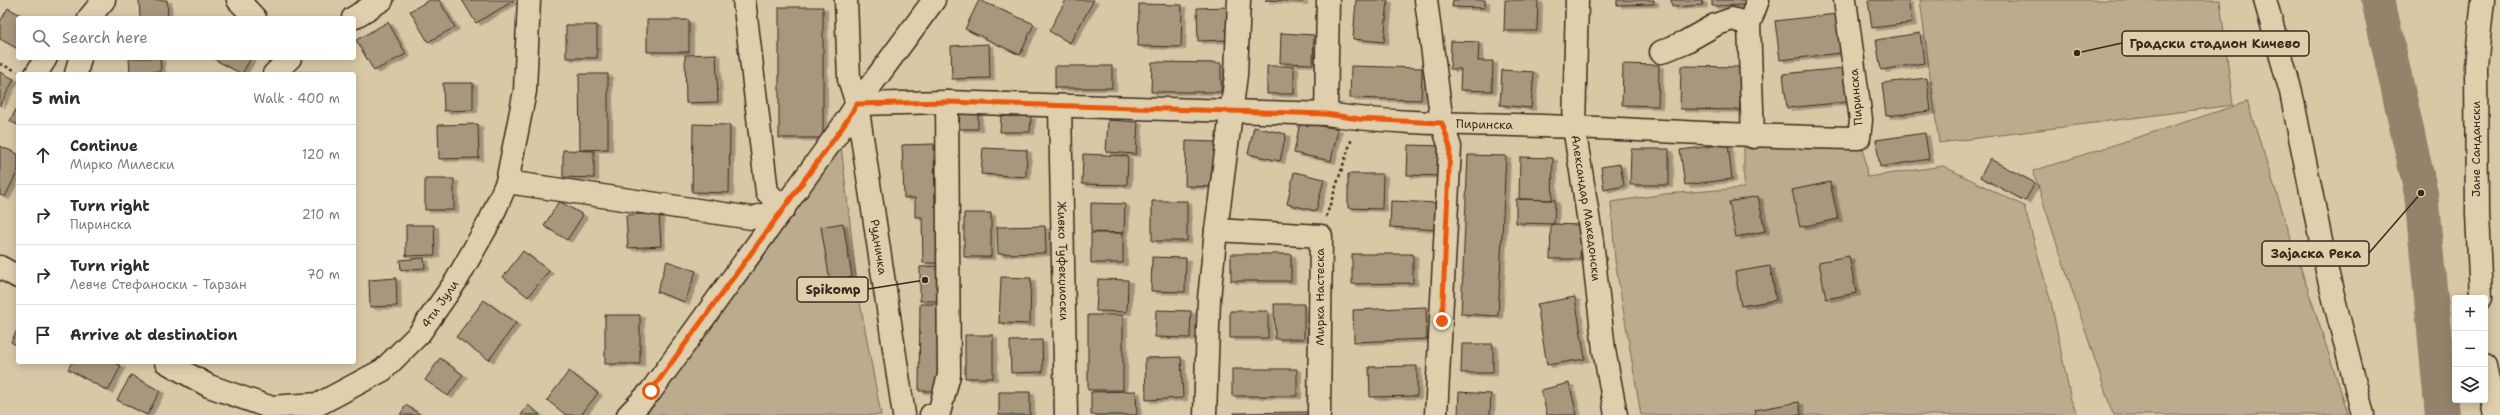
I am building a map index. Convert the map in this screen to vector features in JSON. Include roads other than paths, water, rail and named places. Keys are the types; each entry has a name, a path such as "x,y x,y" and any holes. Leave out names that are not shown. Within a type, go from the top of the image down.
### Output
{"street":[{"path":"91,16 104,0"},
{"path":"238,0 253,16"},
{"path":"356,16 382,0"},
{"name":"4ти Јули","path":"170,364 209,386 269,407 319,404 362,383 383,370 419,334 460,275 490,221 507,182 525,91 529,0"},
{"path":"744,0 767,192 784,209"},
{"name":"Рудничка","path":"846,0 849,79 857,104 904,415"},
{"name":"Рудничка","path":"857,104 859,0"},
{"path":"628,415 651,391 784,209 842,128 857,104 934,0"},
{"path":"1205,415 1209,299 1216,230 1236,74 1239,0"},
{"path":"1326,114 1328,0"},
{"path":"1426,0 1442,123 1450,147 1436,415"},
{"name":"Александар Македонски","path":"1577,0 1574,127 1592,241 1604,350 1616,415"},
{"path":"1753,137 1749,24 1758,0"},
{"name":"Пиринска","path":"857,104 948,102 1060,107 1326,114 1359,119 1442,123 1574,127 1753,137 1858,138 1861,120 1845,0"},
{"path":"2265,0 2291,92 2327,272 2363,415"},
{"name":"Јане Сандански","path":"2481,295 2476,214 2476,66 2483,0"},
{"path":"1661,52 1685,42 1715,25 1732,19 1749,24"},
{"path":"37,72 45,60"},
{"path":"76,72 80,60"},
{"path":"276,72 288,60"},
{"path":"931,415 939,413 949,374 948,102"},
{"name":"Живко Туфекџиоски","path":"1060,107 1066,415"},
{"path":"507,182 752,218 784,209"},
{"name":"Мирка Настеска","path":"1216,230 1320,236 1319,415"},
{"path":"0,267 16,276"},
{"path":"2485,367 2495,415"}],"waterway":[{"path":"2378,0 2421,193 2442,415"}],"place":[{"name":"Градски стадион Кичево","path":"2077,53"},
{"name":"Зајаска Река","path":"2421,193"},
{"name":"Spikomp","path":"925,280"}]}
